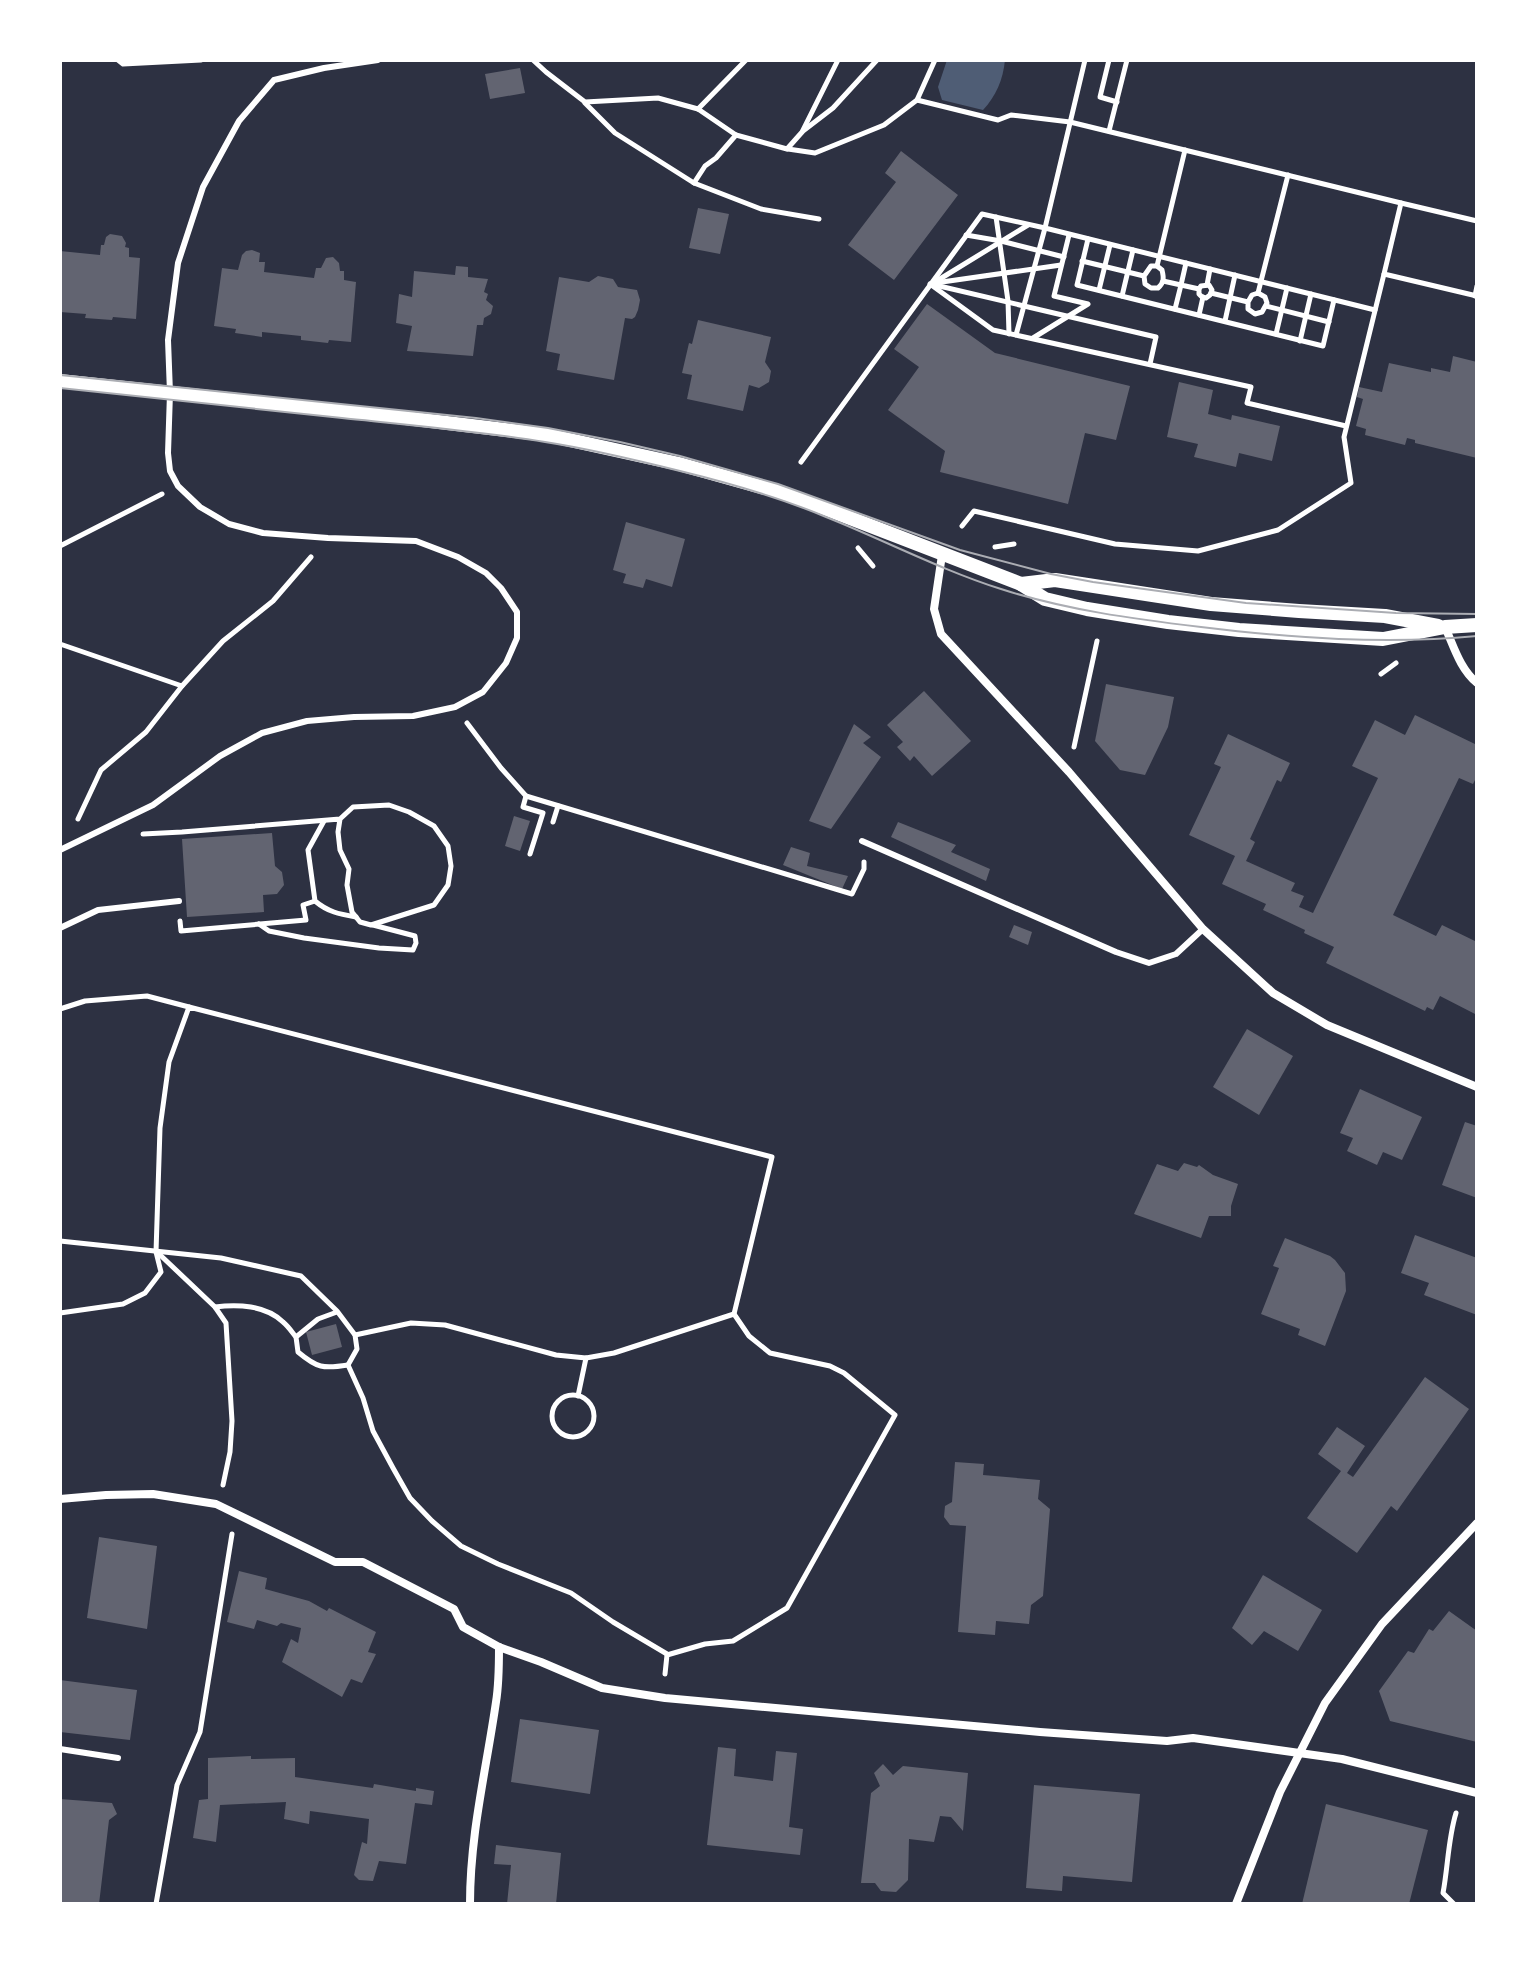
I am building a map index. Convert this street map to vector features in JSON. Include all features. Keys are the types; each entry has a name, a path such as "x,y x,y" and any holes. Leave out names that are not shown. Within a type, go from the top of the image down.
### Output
{"street":[{"path":"60,381 547,435 679,464 824,508 1021,584 1045,599 1087,609 1239,630 1383,639 1445,627 1477,625"},
{"path":"942,555 934,609 941,634 1069,772 1203,929 1273,993 1327,1025 1477,1087"},
{"path":"1021,584 1055,580 1211,604 1385,616 1445,627"},
{"path":"1445,627 1462,666 1477,683"},
{"path":"60,1499 153,1494 216,1504 335,1562 363,1562 454,1609 463,1627 499,1647 602,1688 665,1698 1040,1732 1167,1741 1193,1738 1342,1759 1477,1793"},
{"path":"1236,1904 1280,1792 1325,1703 1382,1624 1477,1523"},
{"path":"470,1904 477,1812 497,1699 499,1647"}],"lane":[{"path":"62,849 153,805 220,756 262,733 307,721 413,716 455,707 483,692 506,663 517,638 517,612 501,588 486,573 458,557 416,541 263,533 229,524 200,507 178,486 170,471 168,340 178,263 203,187 239,121 274,80 378,60"},
{"path":"862,841 1116,952 1149,963 1176,954 1203,929"},
{"path":"60,928 98,910 179,901"},
{"path":"60,1749 118,1758"}],"path":[{"path":"118,60 123,64 201,60"},
{"path":"533,60 585,102 615,133 694,183 761,209 819,219"},
{"path":"698,109 746,60"},
{"path":"803,131 838,60"},
{"path":"787,149 803,131 833,108 877,60"},
{"path":"585,102 658,98 698,109 736,135 815,153 884,125 917,100 935,60"},
{"path":"1013,334 1039,251 1085,60"},
{"path":"1109,60 1100,97 1117,102"},
{"path":"1109,131 1127,60"},
{"path":"917,100 998,120 1011,115 1070,122 1477,221"},
{"path":"694,183 705,166 736,135"},
{"path":"1157,266 1185,150"},
{"path":"1258,293 1288,175"},
{"path":"962,526 974,511 1115,544 1198,551 1278,530 1351,483 1344,437 1401,203"},
{"path":"801,462 982,214 1375,310"},
{"path":"996,217 1013,334"},
{"path":"930,284 1028,225"},
{"path":"966,235 1064,257"},
{"path":"1032,338 1088,304 1054,296 1069,235"},
{"path":"1088,239 1077,285 1300,341 1323,346 1334,300"},
{"path":"1099,290 1110,245"},
{"path":"1122,296 1133,250"},
{"path":"1082,261 1144,276"},
{"path":"1175,309 1186,263"},
{"path":"930,284 1061,265"},
{"path":"1151,266 1157,266 1162,270 1163,281 1158,288 1151,288 1145,284 1144,276 1151,266"},
{"path":"1207,285 1210,269"},
{"path":"1384,274 1476,296 1477,286"},
{"path":"1225,322 1235,275"},
{"path":"1163,281 1199,289"},
{"path":"930,284 1156,337 1150,364"},
{"path":"930,284 993,330 1251,387 1247,403 1346,426"},
{"path":"1199,289 1207,285"},
{"path":"1207,285 1211,293"},
{"path":"1148,302 1151,288"},
{"path":"1276,334 1287,288"},
{"path":"1199,289 1203,297"},
{"path":"1211,293 1248,302"},
{"path":"1203,297 1211,293"},
{"path":"1258,293 1265,297 1266,306 1260,314 1253,313 1247,307 1252,295 1258,293"},
{"path":"1300,341 1311,294"},
{"path":"1199,315 1203,297"},
{"path":"1266,306 1329,322"},
{"path":"1250,328 1253,313"},
{"path":"60,546 178,486"},
{"path":"62,849 101,770 146,732 223,641 273,601 328,538"},
{"path":"1073,752 1097,641"},
{"path":"60,644 182,686"},
{"path":"455,707 526,796 852,894 864,869 862,841"},
{"path":"526,796 523,807 543,813 530,854"},
{"path":"259,924 269,931 304,938 413,950 415,936 371,925 360,922 352,912 347,885 349,869 340,850 340,819 353,807 389,805 434,826 448,846 451,866 448,885 434,905 371,925"},
{"path":"553,822 558,806"},
{"path":"136,834 340,819"},
{"path":"324,820 308,850 315,901 337,914 356,917"},
{"path":"179,901 181,931 306,920 303,905 315,901"},
{"path":"60,1009 85,1001 147,996 772,1157 734,1314 749,1336 770,1353 830,1366 844,1373 895,1415 787,1608 733,1641 705,1644 667,1655 571,1593 461,1546 432,1521 410,1498 373,1431 348,1365"},
{"path":"60,1313 123,1304 145,1293 161,1272 156,1252 160,1128 169,1062 189,1007"},
{"path":"60,1241 221,1258 301,1276 337,1311 355,1335 357,1349 348,1365"},
{"path":"156,1252 215,1307 226,1323 232,1421 223,1485"},
{"path":"215,1307 231,1305 265,1311 281,1319 296,1337 298,1352 312,1363 324,1368 348,1365"},
{"path":"296,1337 318,1319 337,1311"},
{"path":"355,1335 411,1323 445,1325 556,1355 586,1358 614,1353 734,1314"},
{"path":"578,1396 586,1358"},
{"path":"567,1396 578,1396 592,1406 593,1422 590,1429 578,1437 563,1435 553,1424 553,1407 567,1396"},
{"path":"156,1904 177,1785 200,1732 232,1532"},
{"path":"665,1674 667,1655"},
{"path":"1454,1904 1443,1893 1456,1813"}],"water":[{"path":"947,60 1005,60 998,87 983,110 942,100 938,87"}],"building":[{"path":"520,68 525,93 490,99 485,74"},
{"path":"901,151 958,195 894,280 848,245 896,182 885,173"},
{"path":"698,208 729,214 720,254 689,248"},
{"path":"110,234 122,236 125,247 129,248 129,257 140,258 136,319 85,318 86,314 60,312 60,251 100,255 101,245"},
{"path":"252,250 260,253 259,262 265,262 264,272 314,278 316,268 321,268 326,258 333,257 339,263 340,271 344,271 344,280 356,282 351,342 301,340 301,336 262,332 262,337 214,326 222,268 238,270 242,255"},
{"path":"456,266 468,267 468,277 488,279 484,292 488,294 486,300 493,306 483,325 477,325 473,356 407,351 412,326 396,323 399,294 412,297 414,271 455,275"},
{"path":"598,276 613,279 618,287 637,290 640,300 635,317 625,318 614,380 557,370 560,354 546,351 559,277 589,282"},
{"path":"927,304 995,353 1130,386 1116,440 1085,433 1068,504 940,472 945,451 888,410 919,367 894,349"},
{"path":"698,320 771,337 765,362 771,371 769,382 759,388 749,385 743,411 687,399 692,375 682,373"},
{"path":"1453,356 1477,362 1477,458 1415,443 1415,440 1407,438 1405,445 1365,435 1366,429 1356,426 1363,399 1357,397 1359,387 1382,392 1389,363 1431,372 1431,368 1450,372"},
{"path":"1179,382 1213,390 1208,414 1231,420 1232,415 1280,426 1272,461 1239,453 1236,467 1194,457 1198,444 1167,437"},
{"path":"626,522 685,539 672,587 646,579 643,588 623,583 626,574 613,570"},
{"path":"1106,684 1174,697 1168,727 1145,775 1120,770 1095,741"},
{"path":"924,691 971,741 932,776 914,756 910,761 897,747 903,742 887,725"},
{"path":"1415,715 1477,745 1477,776 1473,784 1459,778 1393,915 1436,936 1442,925 1477,942 1477,1015 1440,996 1433,1010 1427,1007 1425,1011 1326,963 1334,947 1263,910 1266,904 1222,884 1235,856 1189,835 1221,767 1214,764 1228,734 1290,763 1281,782 1277,780 1250,839 1255,842 1246,861 1295,883 1291,891 1304,896 1299,907 1313,913 1378,778 1352,766 1375,720 1405,735"},
{"path":"854,724 871,737 863,743 881,757 831,829 809,821"},
{"path":"514,816 530,821 520,851 505,846"},
{"path":"898,822 956,845 951,852 990,869 986,881 891,837"},
{"path":"272,833 275,866 282,872 284,885 277,894 263,895 264,912 187,917 182,839"},
{"path":"791,847 810,853 807,866 848,876 842,889 783,865"},
{"path":"1014,925 1032,932 1028,945 1009,937"},
{"path":"1247,1029 1293,1056 1259,1115 1213,1087"},
{"path":"1360,1089 1422,1117 1402,1160 1383,1152 1377,1165 1347,1151 1353,1138 1340,1133"},
{"path":"1465,1122 1477,1126 1477,1198 1442,1185"},
{"path":"1184,1163 1199,1165 1213,1175 1238,1184 1231,1216 1209,1216 1201,1238 1134,1214 1157,1164 1178,1171"},
{"path":"1415,1235 1477,1258 1477,1315 1424,1295 1429,1283 1401,1273"},
{"path":"1285,1238 1330,1256 1345,1273 1346,1291 1325,1346 1298,1335 1300,1329 1261,1314 1279,1268 1273,1266"},
{"path":"336,1324 342,1347 312,1355 306,1332"},
{"path":"1425,1377 1469,1409 1397,1511 1391,1506 1357,1553 1307,1518 1341,1471 1318,1454 1337,1427 1365,1446 1347,1473 1353,1477"},
{"path":"955,1462 984,1464 983,1475 1040,1480 1038,1499 1050,1509 1043,1596 1031,1605 1029,1624 996,1621 995,1635 958,1632 966,1526 950,1525 944,1517 945,1506 952,1502"},
{"path":"99,1537 157,1546 147,1629 87,1618"},
{"path":"239,1571 267,1578 265,1589 309,1601 327,1611 329,1608 376,1632 368,1652 376,1654 362,1683 351,1679 342,1697 282,1662 291,1639 298,1643 301,1628 257,1620 254,1629 227,1622"},
{"path":"1263,1575 1322,1610 1298,1651 1264,1631 1252,1645 1232,1628"},
{"path":"1449,1611 1477,1631 1477,1742 1390,1721 1379,1691 1408,1651 1414,1653 1429,1629 1433,1631"},
{"path":"60,1680 137,1690 130,1740 60,1732"},
{"path":"520,1719 599,1730 590,1794 511,1782"},
{"path":"718,1747 736,1749 734,1776 773,1781 776,1751 797,1753 789,1827 803,1829 800,1855 707,1845"},
{"path":"251,1756 251,1759 295,1758 295,1777 373,1788 374,1784 434,1791 432,1805 415,1803 406,1864 379,1861 373,1881 359,1880 354,1875 362,1842 367,1844 369,1819 310,1811 309,1824 284,1819 286,1802 220,1805 216,1842 193,1838 199,1800 208,1799 208,1758"},
{"path":"883,1764 893,1775 903,1766 968,1773 963,1831 951,1817 940,1816 934,1842 909,1839 908,1880 896,1892 881,1891 875,1883 861,1883 871,1793 880,1786 874,1773"},
{"path":"1034,1785 1140,1794 1132,1882 1063,1876 1062,1891 1026,1888"},
{"path":"60,1799 112,1803 117,1814 109,1820 99,1904 60,1904"},
{"path":"1326,1804 1428,1830 1409,1904 1302,1904"},
{"path":"496,1845 561,1853 556,1904 507,1904 511,1865 494,1864"}],"tram line":[{"path":"60,375 476,418 620,442 778,484 960,550 1093,582 1246,603 1396,613 1477,614"},
{"path":"60,388 469,431 613,455 772,497 979,581 1050,603 1100,613 1304,637 1408,640 1477,636"}]}
